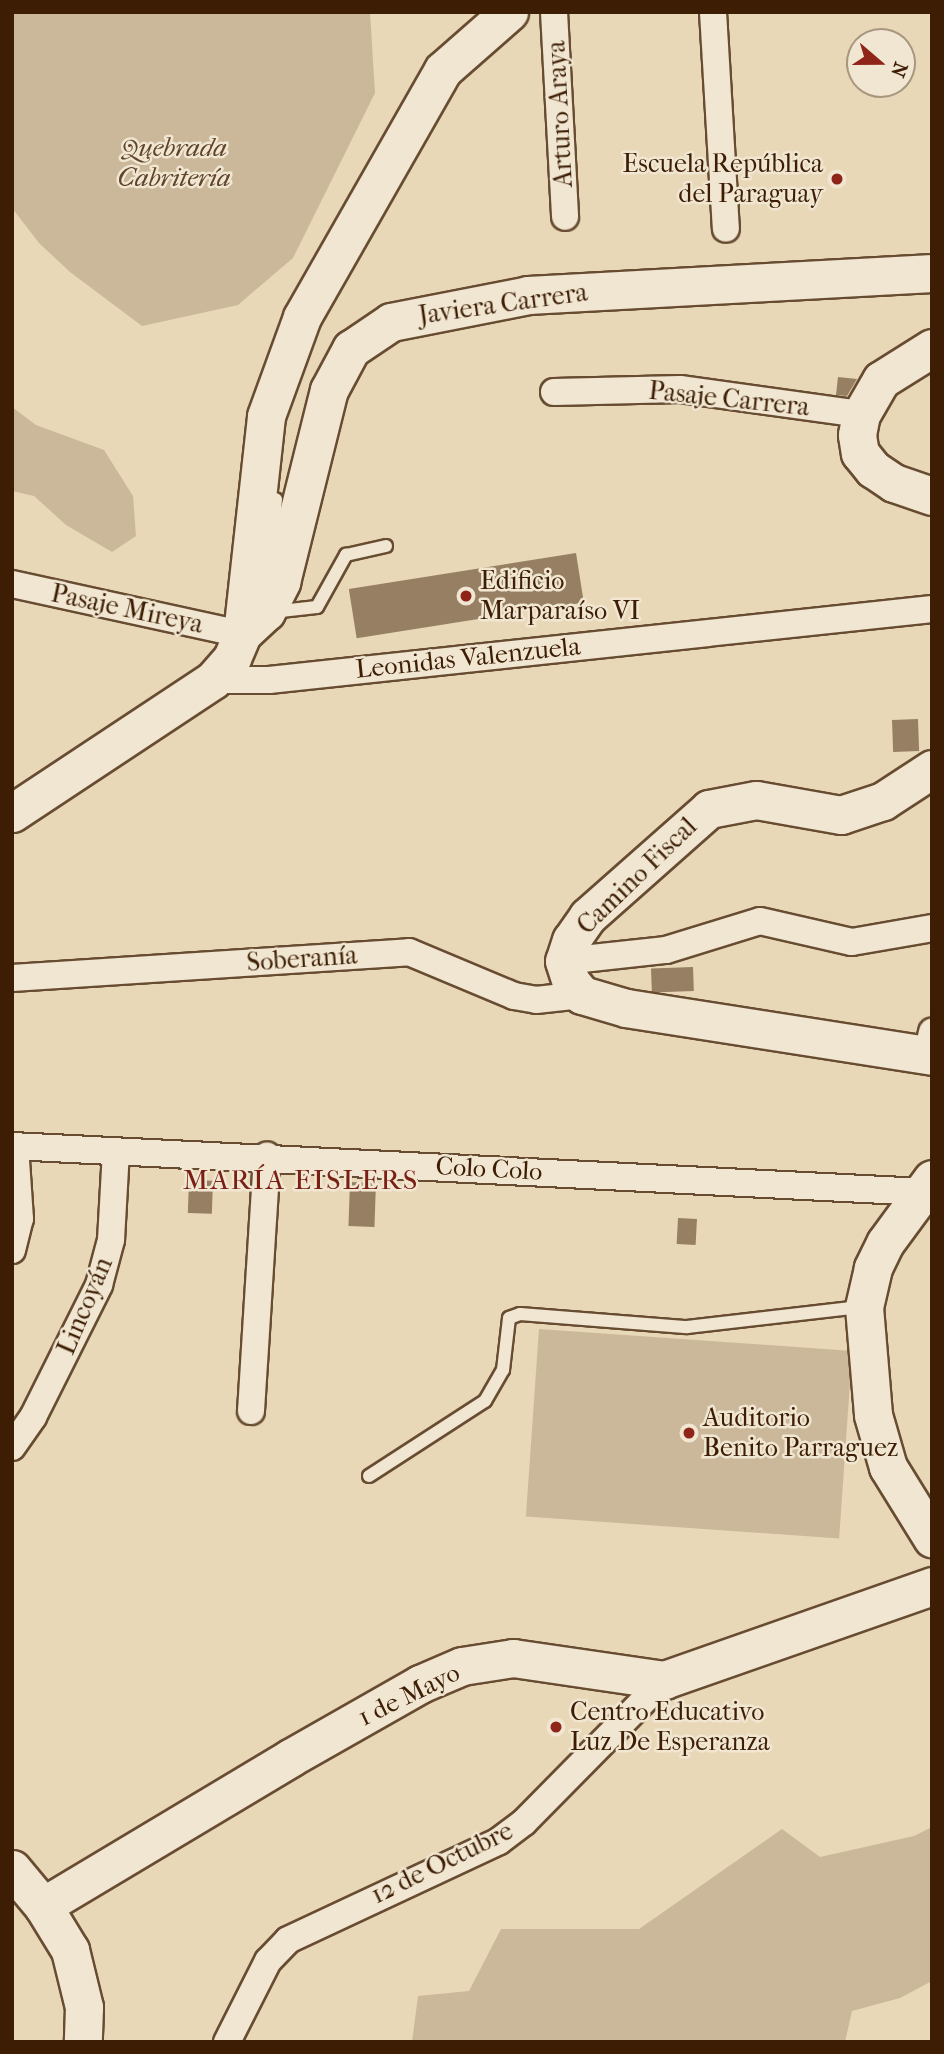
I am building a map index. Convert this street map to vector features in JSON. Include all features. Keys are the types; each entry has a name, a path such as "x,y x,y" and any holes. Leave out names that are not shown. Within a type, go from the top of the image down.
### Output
{"street":[{"path":"12,813 213,680 232,658 254,623 280,497 266,416 302,317 443,69 509,12"},
{"name":"Arturo Araya","path":"554,12 565,216"},
{"path":"713,12 726,229"},
{"name":"Javiera Carrera","path":"254,623 293,544 280,497 329,390 351,349 391,322 528,295 932,273"},
{"path":"932,348 881,380 861,414 857,435 860,453 873,469 932,496"},
{"name":"Pasaje Carrera","path":"554,392 680,389 861,414"},
{"name":"Pasaje Mireya","path":"12,584 254,623"},
{"name":"Leonidas Valenzuela","path":"213,680 268,680 932,608"},
{"name":"Camino Fiscal","path":"582,995 571,982 564,961 571,940 587,916 709,809 756,800 841,816 883,801 932,769"},
{"path":"564,961 666,950 760,921 852,942 932,928"},
{"name":"Soberanía","path":"12,978 409,952 514,996 549,999 582,995"},
{"path":"582,995 663,1016 930,1047"},
{"path":"12,1250 20,1219 14,1146"},
{"name":"Colo Colo","path":"14,1146 927,1185"},
{"name":"Lincoyán","path":"12,1447 33,1417 99,1285 111,1240 116,1151"},
{"path":"251,1411 267,1156"},
{"path":"927,1185 885,1243 873,1268 864,1307 873,1415 888,1467 932,1538"},
{"name":"1 de Mayo","path":"43,1906 290,1758 420,1684 462,1666 513,1658 664,1680 932,1586"},
{"name":"12 de Octubre","path":"228,2042 268,1961 288,1940 499,1841 524,1822 664,1680"},
{"path":"12,1869 43,1906 70,1950 80,1979 83,2042"}],"lane":[{"path":"254,623 317,607 346,555 386,546"},
{"path":"369,1476 485,1402 503,1370 509,1318 520,1314 687,1327 864,1307"}],"green space":[{"name":"Quebrada Cabritería","path":"12,12 370,12 375,93 293,258 238,305 142,326 70,272 39,243 12,208"},
{"path":"12,407 36,425 104,450 133,496 136,536 112,552 66,525 34,496 12,491"},
{"name":"Auditorio Benito Parraguez","path":"539,1329 852,1351 839,1538 526,1517"},
{"path":"932,1827 932,1981 900,1998 852,2011 845,2042 412,2042 418,1996 469,1991 501,1929 639,1929 782,1829 820,1857 914,1836"}],"building":[{"path":"838,377 857,379 847,396 836,395"},
{"name":"Edificio Marparaíso VI","path":"576,553 584,602 357,638 349,589"},
{"path":"918,719 919,751 893,752 892,720"},
{"path":"693,967 694,991 652,992 651,968"},
{"path":"189,1180 213,1181 212,1214 188,1213"},
{"path":"350,1182 376,1183 374,1227 348,1226"},
{"path":"678,1218 697,1219 696,1245 677,1244"}],"place":[{"name":"Escuela República del Paraguay","path":"837,179"},
{"name":"Edificio Marparaíso VI","path":"466,596"},
{"name":"Auditorio Benito Parraguez","path":"689,1433"},
{"name":"Centro Educativo Luz De Esperanza","path":"556,1727"}],"district":[{"name":"MARÍA EISLERS","path":"301,1180"}]}
